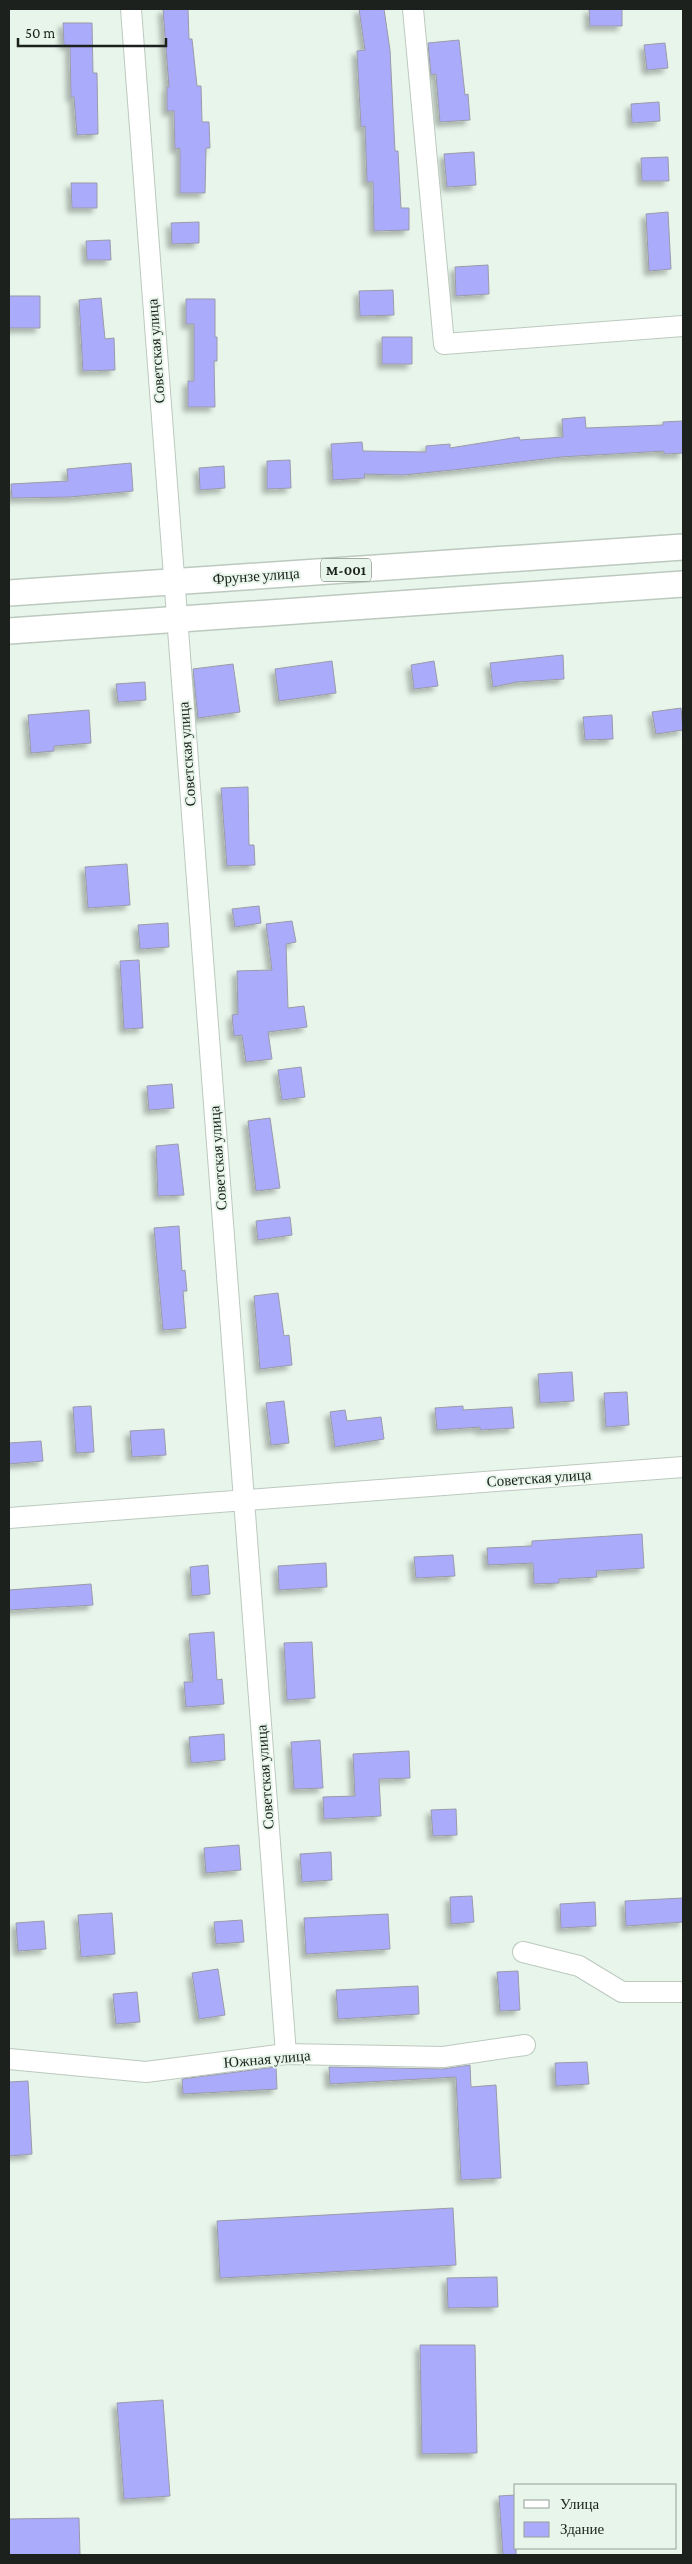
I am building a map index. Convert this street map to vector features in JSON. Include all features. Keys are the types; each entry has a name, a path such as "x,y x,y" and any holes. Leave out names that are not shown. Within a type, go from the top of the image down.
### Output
{"main road":[{"name":"Фрунзе улица","path":"9,593 683,546"},
{"path":"9,631 683,584"}],"street":[{"name":"Советская улица","path":"131,9 286,2054"},
{"path":"413,9 444,344 683,326"},
{"name":"Советская улица","path":"9,1518 683,1467"},
{"path":"523,1952 579,1966 622,1992 683,1992"},
{"name":"Южная улица","path":"9,2059 146,2072 286,2054 443,2057 525,2045"}],"building":[{"path":"163,9 188,9 189,39 192,39 197,86 201,86 202,122 209,122 210,148 206,148 205,193 180,193 180,148 175,149 174,111 167,111 167,87 169,87"},
{"path":"359,9 384,9 390,50 395,151 398,151 401,208 409,208 409,230 374,231 373,182 367,182 365,126 361,127 357,51 365,50"},
{"path":"589,9 622,9 622,26 590,26"},
{"path":"63,23 92,23 93,73 97,73 98,134 77,135 74,97 71,97 70,45 64,45"},
{"path":"459,40 465,95 468,94 470,120 440,122 436,74 431,75 428,43"},
{"path":"665,43 668,68 647,70 644,45"},
{"path":"659,102 660,121 632,123 631,104"},
{"path":"474,152 476,185 447,187 444,154"},
{"path":"668,157 669,181 642,181 641,158"},
{"path":"71,183 97,183 97,208 72,208"},
{"path":"668,212 671,269 649,271 646,214"},
{"path":"199,222 199,243 172,244 171,223"},
{"path":"110,240 111,260 87,260 86,241"},
{"path":"488,265 489,294 456,296 455,267"},
{"path":"393,290 394,315 360,316 359,291"},
{"path":"9,296 40,296 40,328 9,328"},
{"path":"101,298 105,339 114,338 115,370 83,371 79,300"},
{"path":"186,299 215,299 217,361 214,361 215,407 188,407 188,381 194,381 194,324 186,324"},
{"path":"382,337 412,337 412,364 382,364"},
{"path":"585,417 586,428 663,425 663,422 683,421 683,453 664,454 664,451 560,457 403,475 364,474 365,478 333,480 331,444 362,442 363,451 426,452 426,446 450,444 450,448 519,437 520,440 563,437 562,419"},
{"path":"290,460 291,488 267,489 267,461"},
{"path":"131,463 133,491 70,497 12,498 11,484 68,481 67,469"},
{"path":"224,466 225,488 200,490 199,468"},
{"path":"563,655 564,679 517,682 493,687 490,663"},
{"path":"332,661 336,693 279,701 275,669"},
{"path":"434,661 438,686 414,689 411,665"},
{"path":"233,664 240,712 198,718 193,669"},
{"path":"145,682 146,700 118,702 116,684"},
{"path":"681,708 683,730 656,734 652,712"},
{"path":"89,710 91,743 54,746 54,751 31,753 28,715"},
{"path":"612,715 613,739 585,740 583,717"},
{"path":"248,787 249,845 254,845 255,865 227,866 221,788"},
{"path":"127,864 130,905 88,908 85,867"},
{"path":"259,906 261,923 235,927 232,909"},
{"path":"292,921 296,942 286,944 288,1008 304,1006 307,1027 268,1032 272,1059 246,1062 242,1035 234,1036 232,1015 238,1014 237,971 272,970 266,924"},
{"path":"168,923 169,947 140,949 138,925"},
{"path":"139,960 143,1028 124,1029 120,961"},
{"path":"301,1067 305,1097 282,1100 278,1070"},
{"path":"172,1084 174,1108 149,1110 147,1086"},
{"path":"270,1118 280,1188 256,1191 248,1121"},
{"path":"178,1144 184,1195 158,1196 156,1146"},
{"path":"290,1217 292,1235 258,1240 256,1221"},
{"path":"179,1226 182,1271 185,1270 187,1291 183,1291 186,1328 163,1330 154,1228"},
{"path":"278,1293 284,1336 289,1335 292,1365 260,1369 254,1296"},
{"path":"572,1372 574,1401 540,1403 538,1374"},
{"path":"627,1392 629,1425 606,1427 604,1393"},
{"path":"284,1401 289,1443 271,1445 266,1403"},
{"path":"91,1406 94,1452 76,1453 73,1407"},
{"path":"463,1406 463,1410 512,1407 514,1428 480,1430 480,1427 437,1430 435,1408"},
{"path":"345,1410 347,1421 381,1417 384,1439 335,1447 330,1412"},
{"path":"164,1429 166,1455 132,1457 130,1431"},
{"path":"41,1441 43,1461 9,1464 9,1443"},
{"path":"642,1534 644,1568 596,1571 597,1577 559,1579 559,1583 534,1584 533,1563 488,1565 487,1548 532,1546 532,1541"},
{"path":"453,1555 455,1576 416,1578 414,1557"},
{"path":"326,1563 327,1587 279,1590 278,1566"},
{"path":"208,1565 210,1594 192,1596 190,1567"},
{"path":"91,1584 93,1605 9,1610 9,1590"},
{"path":"214,1632 217,1680 222,1679 224,1704 186,1707 184,1682 193,1682 189,1634"},
{"path":"312,1642 315,1698 287,1700 284,1643"},
{"path":"224,1734 225,1760 191,1763 189,1737"},
{"path":"320,1740 323,1788 294,1789 291,1742"},
{"path":"409,1751 410,1778 379,1779 381,1816 324,1819 323,1797 355,1796 353,1754"},
{"path":"456,1809 457,1835 433,1836 431,1810"},
{"path":"239,1845 241,1870 206,1873 204,1848"},
{"path":"331,1852 332,1880 302,1882 300,1854"},
{"path":"472,1896 474,1922 451,1924 450,1897"},
{"path":"683,1898 683,1922 626,1926 625,1901"},
{"path":"595,1902 596,1926 561,1928 560,1904"},
{"path":"112,1913 115,1954 81,1957 78,1915"},
{"path":"388,1914 390,1949 306,1954 304,1918"},
{"path":"242,1920 244,1942 216,1944 214,1922"},
{"path":"44,1921 46,1949 18,1951 16,1923"},
{"path":"218,1969 225,2015 199,2019 192,1973"},
{"path":"518,1971 520,2010 500,2011 497,1972"},
{"path":"418,1986 419,2014 338,2019 336,1990"},
{"path":"137,1992 140,2022 116,2024 113,1994"},
{"path":"587,2062 589,2084 556,2086 555,2063"},
{"path":"470,2065 471,2087 496,2085 501,2178 461,2180 456,2077 330,2084 329,2067 443,2069"},
{"path":"276,2067 277,2089 183,2094 182,2079"},
{"path":"28,2081 32,2154 9,2156 9,2082"},
{"path":"453,2208 456,2265 220,2278 217,2221"},
{"path":"497,2277 498,2307 448,2308 447,2278"},
{"path":"420,2345 475,2345 477,2453 422,2454"},
{"path":"163,2400 170,2496 124,2499 117,2403"},
{"path":"514,2495 514,2549 516,2549 516,2555 503,2555 499,2496"},
{"path":"79,2518 80,2555 9,2555 9,2519"}]}
